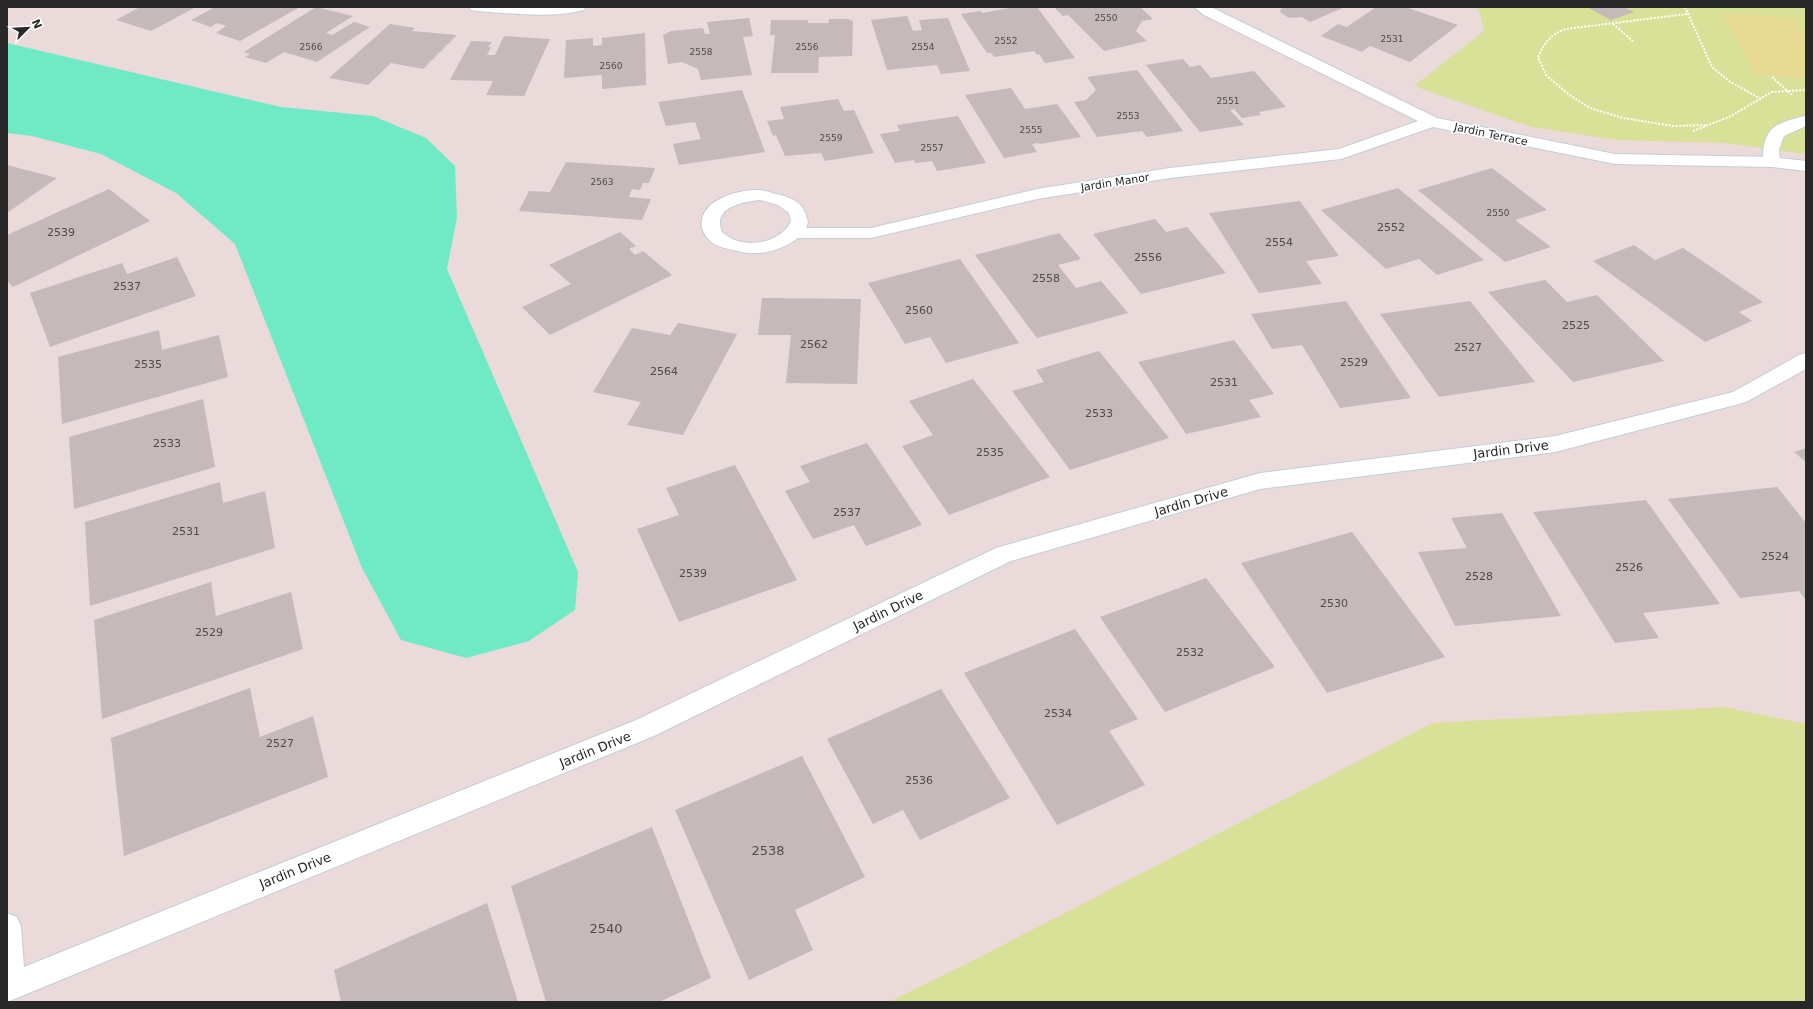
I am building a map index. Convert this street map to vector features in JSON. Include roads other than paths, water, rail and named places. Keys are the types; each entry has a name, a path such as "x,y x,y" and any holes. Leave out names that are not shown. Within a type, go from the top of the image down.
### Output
{"street":[{"path":"476,7 549,10 579,7"},
{"name":"Jardin Terrace","path":"1201,7 1208,12 1432,122 1615,159 1772,162 1806,166"},
{"path":"1772,162 1771,150 1777,132 1798,122 1806,121"},
{"name":"Jardin Manor","path":"796,233 871,233 1037,194 1170,173 1341,154 1432,122"},
{"path":"760,194 777,197 790,203 798,212 800,222 796,233 784,241 768,247 750,249 733,246 719,240 711,230 710,220 716,210 728,202 744,196 760,194"},
{"name":"Jardin Drive","path":"9,987 645,728 1004,554 1260,481 1555,444 1739,397 1806,360"},
{"path":"7,927 9,987"}]}
